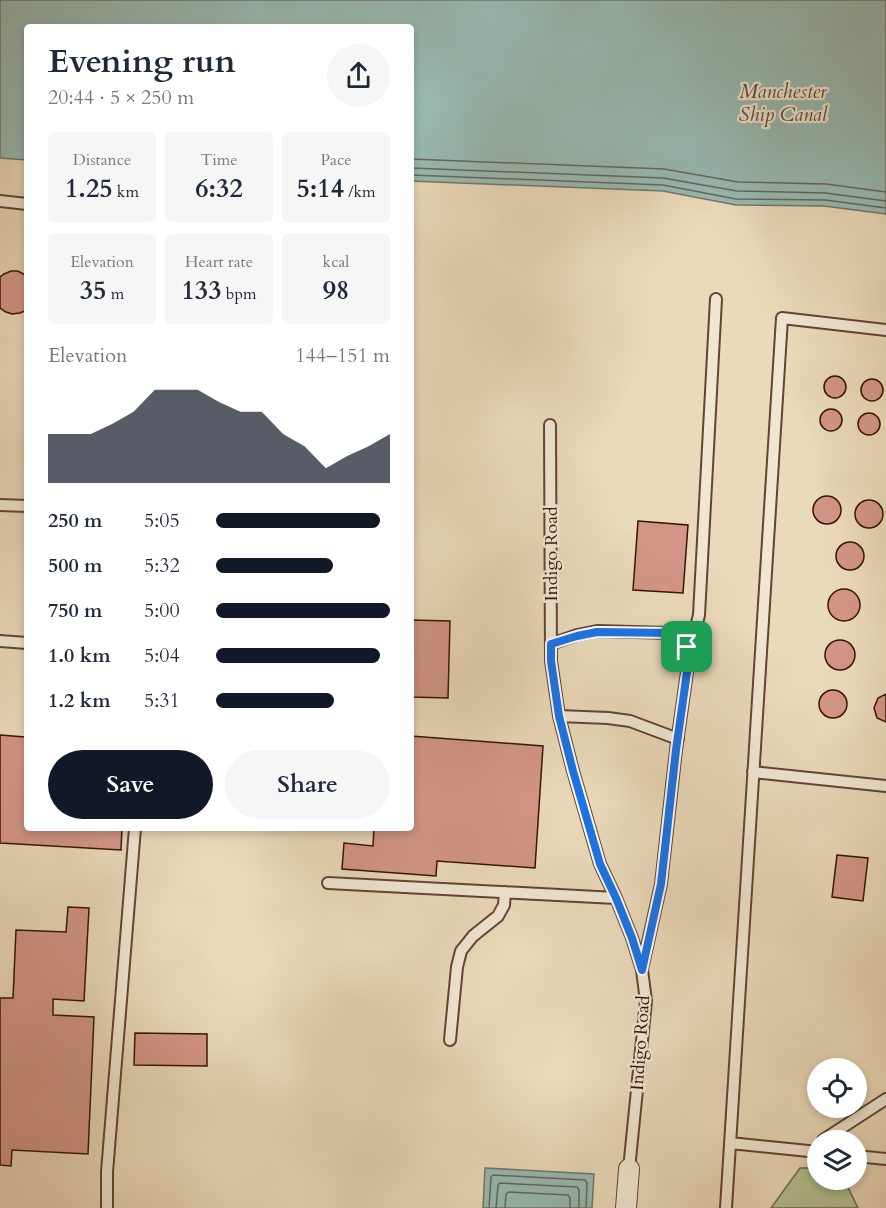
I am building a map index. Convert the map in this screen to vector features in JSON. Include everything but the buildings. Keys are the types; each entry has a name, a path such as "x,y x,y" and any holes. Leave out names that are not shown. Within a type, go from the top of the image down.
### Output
{"street":[{"name":"Indigo Road","path":"626,1208 629,1169"}],"lane":[{"path":"0,201 24,204"},
{"path":"687,647 694,635 699,615 716,299"},
{"path":"726,1208 782,318 886,330"},
{"name":"Indigo Road","path":"550,425 551,661 559,716 600,864 632,938 642,970 646,1001 629,1169"},
{"path":"0,505 24,506"},
{"path":"551,644 597,632 672,633 683,638 687,647 689,658 661,884 642,970"},
{"path":"0,641 24,643"},
{"path":"559,716 630,721 678,739"},
{"path":"753,772 886,786"},
{"path":"106,1208 106,1172 135,831"},
{"path":"328,883 616,898"},
{"path":"450,1040 457,968 461,951 473,936 498,916 504,905 505,892"},
{"path":"838,1130 886,1099"},
{"path":"730,1143 807,1151"},
{"path":"867,1157 886,1159"}],"green space":[{"path":"800,1168 807,1168 807,1190 849,1190 858,1208 771,1208"}],"water":[{"name":"Manchester Ship Canal","path":"0,0 886,0 886,214 824,206 736,205 663,191 414,181 414,24 24,24 24,160 0,158"},
{"path":"485,1168 594,1174 592,1208 483,1208"}],"route":[{"path":"597,632 672,633 683,638 687,647 689,658 661,884 642,970 632,938 600,864 573,771 559,716 551,661 551,644 597,632"}]}
